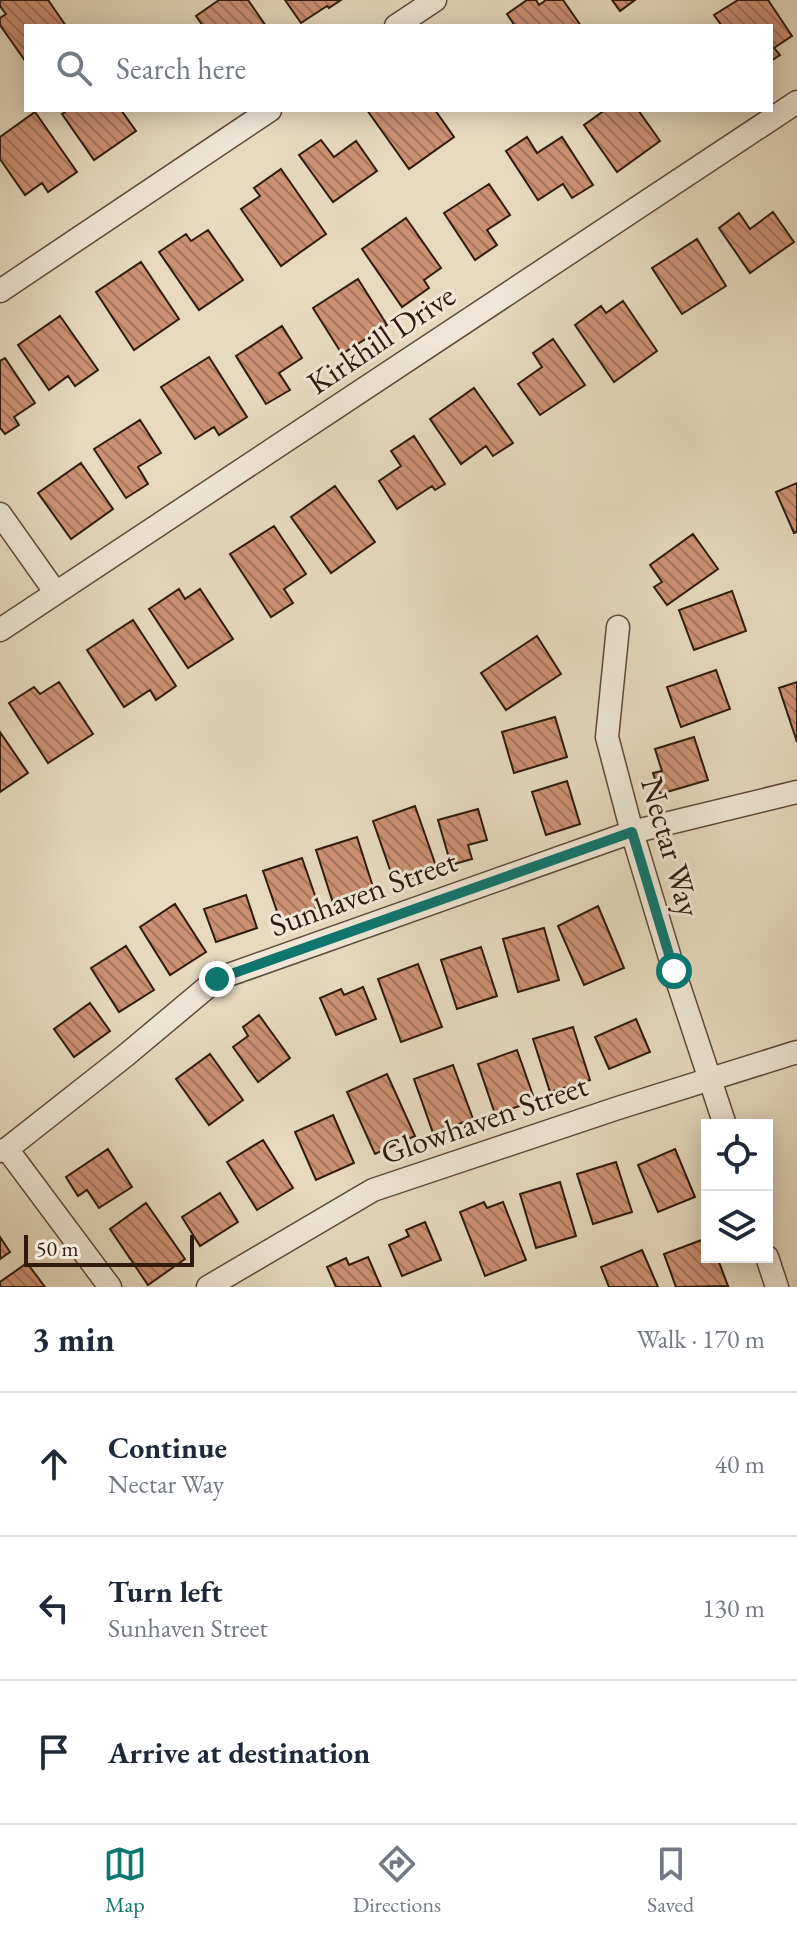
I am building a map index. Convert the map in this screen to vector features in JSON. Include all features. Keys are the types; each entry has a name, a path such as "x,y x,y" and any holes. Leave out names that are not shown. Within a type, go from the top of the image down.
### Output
{"street":[{"path":"399,24 435,0"},
{"name":"Kirkhill Drive","path":"0,630 797,102"},
{"path":"0,291 267,112"},
{"path":"0,514 56,593"},
{"name":"Nectar Way","path":"618,627 607,737 674,971 723,1119"},
{"name":"Sunhaven Street","path":"3,1150 125,1056 217,979 632,832 797,792"},
{"name":"Glowhaven Street","path":"208,1287 373,1190 797,1052"},
{"path":"3,1150 110,1287"},
{"path":"769,1263 777,1287"}],"building":[{"path":"0,0 48,0 65,24 24,24 24,59 0,25 0,18 6,14"},
{"path":"219,0 248,0 265,24 202,24 196,16"},
{"path":"285,0 341,0 301,23"},
{"path":"527,0 536,0 539,5 546,0 563,0 580,24 514,24 507,14"},
{"path":"612,0 635,0 620,11"},
{"path":"738,0 768,0 792,36 774,48 780,55 773,60 773,24 721,24 714,15"},
{"path":"35,112 77,172 48,192 42,183 25,195 0,159 0,137"},
{"path":"122,112 136,131 94,160 62,114"},
{"path":"368,112 436,112 454,137 409,169"},
{"path":"602,112 639,112 660,141 617,172 584,125"},
{"path":"527,137 537,153 562,137 593,185 572,198 563,184 538,200 506,151"},
{"path":"321,140 334,157 356,141 377,171 333,202 299,155"},
{"path":"281,169 326,234 281,266 241,209 260,196 254,188"},
{"path":"489,184 510,215 487,230 497,245 475,260 444,213"},
{"path":"773,212 794,242 750,273 719,228 739,213 750,229"},
{"path":"406,218 441,268 424,280 429,288 402,307 362,249"},
{"path":"208,230 243,280 199,310 159,252 186,234 191,241"},
{"path":"697,239 726,286 682,314 652,268"},
{"path":"141,262 179,319 134,350 96,292"},
{"path":"358,279 387,325 342,354 313,308"},
{"path":"623,301 657,351 614,382 575,325 601,306 606,313"},
{"path":"60,316 98,370 75,386 68,376 49,390 18,345"},
{"path":"282,326 302,358 279,373 290,390 266,404 236,356"},
{"path":"553,339 585,385 540,415 518,384 542,367 533,353"},
{"path":"209,357 247,417 219,435 214,427 195,439 161,387"},
{"path":"5,358 35,403 14,417 19,425 5,434 0,428 0,361"},
{"path":"474,388 513,443 493,456 486,446 461,464 430,419"},
{"path":"140,420 161,453 138,467 148,484 126,498 94,449"},
{"path":"414,436 445,484 435,490 432,486 397,509 379,481 401,466 391,451"},
{"path":"81,463 113,509 71,539 38,493"},
{"path":"797,483 797,532 794,533 776,492"},
{"path":"335,486 375,542 331,573 291,517"},
{"path":"274,526 306,574 284,589 293,603 271,617 230,554"},
{"path":"693,534 718,569 667,605 654,587 662,582 650,565"},
{"path":"179,589 185,599 200,589 233,639 188,668 149,609"},
{"path":"732,591 746,631 694,650 679,610"},
{"path":"133,620 176,686 156,700 150,690 124,707 87,650"},
{"path":"537,636 561,674 506,710 481,673"},
{"path":"716,670 730,709 681,727 667,687"},
{"path":"59,682 93,734 48,763 9,703 34,687 40,694"},
{"path":"797,682 797,742 779,688"},
{"path":"555,717 567,757 514,773 502,732"},
{"path":"0,732 28,773 0,792"},
{"path":"694,737 708,780 660,794 653,773 662,771 655,749"},
{"path":"567,781 580,824 546,835 532,792"},
{"path":"415,806 437,869 395,884 373,821"},
{"path":"478,809 487,840 468,845 472,859 451,865 438,820"},
{"path":"357,837 374,890 333,903 316,850"},
{"path":"302,858 319,907 280,920 263,871"},
{"path":"246,895 257,928 216,942 204,909"},
{"path":"175,904 206,952 170,975 140,927"},
{"path":"598,906 624,968 584,985 558,926"},
{"path":"544,928 559,980 518,992 503,939"},
{"path":"126,946 154,990 119,1012 91,968"},
{"path":"481,947 497,996 457,1009 441,960"},
{"path":"418,964 442,1027 401,1042 378,979"},
{"path":"363,987 376,1019 336,1035 320,998 341,989 344,995"},
{"path":"90,1003 110,1031 74,1057 54,1029"},
{"path":"259,1015 290,1058 258,1082 233,1047 248,1036 243,1027"},
{"path":"636,1019 650,1052 609,1069 595,1037"},
{"path":"573,1027 590,1080 550,1092 533,1039"},
{"path":"517,1050 535,1101 495,1114 478,1064"},
{"path":"210,1054 243,1100 209,1125 176,1079"},
{"path":"453,1065 473,1119 433,1133 414,1079"},
{"path":"387,1074 415,1136 375,1154 347,1092"},
{"path":"333,1115 354,1163 316,1180 295,1132"},
{"path":"263,1140 293,1188 257,1210 227,1162"},
{"path":"108,1149 132,1187 99,1208 87,1190 78,1196 66,1177"},
{"path":"675,1149 695,1197 658,1212 638,1165"},
{"path":"616,1162 632,1212 593,1224 577,1174"},
{"path":"560,1182 576,1236 536,1248 520,1194"},
{"path":"220,1193 238,1222 200,1246 182,1217"},
{"path":"484,1202 487,1208 503,1202 526,1260 485,1276 460,1212"},
{"path":"146,1203 185,1259 148,1285 110,1229"},
{"path":"425,1222 441,1260 402,1276 389,1245 409,1236 406,1230"},
{"path":"0,1237 10,1252 0,1259"},
{"path":"701,1240 701,1263 719,1263 728,1286 676,1287 664,1254"},
{"path":"642,1250 658,1287 609,1287 601,1267"},
{"path":"368,1257 381,1287 336,1287 327,1267 346,1258 349,1265"},
{"path":"27,1263 45,1287 0,1287 0,1282"}],"route":[{"path":"217,979 632,832 674,971"}]}
